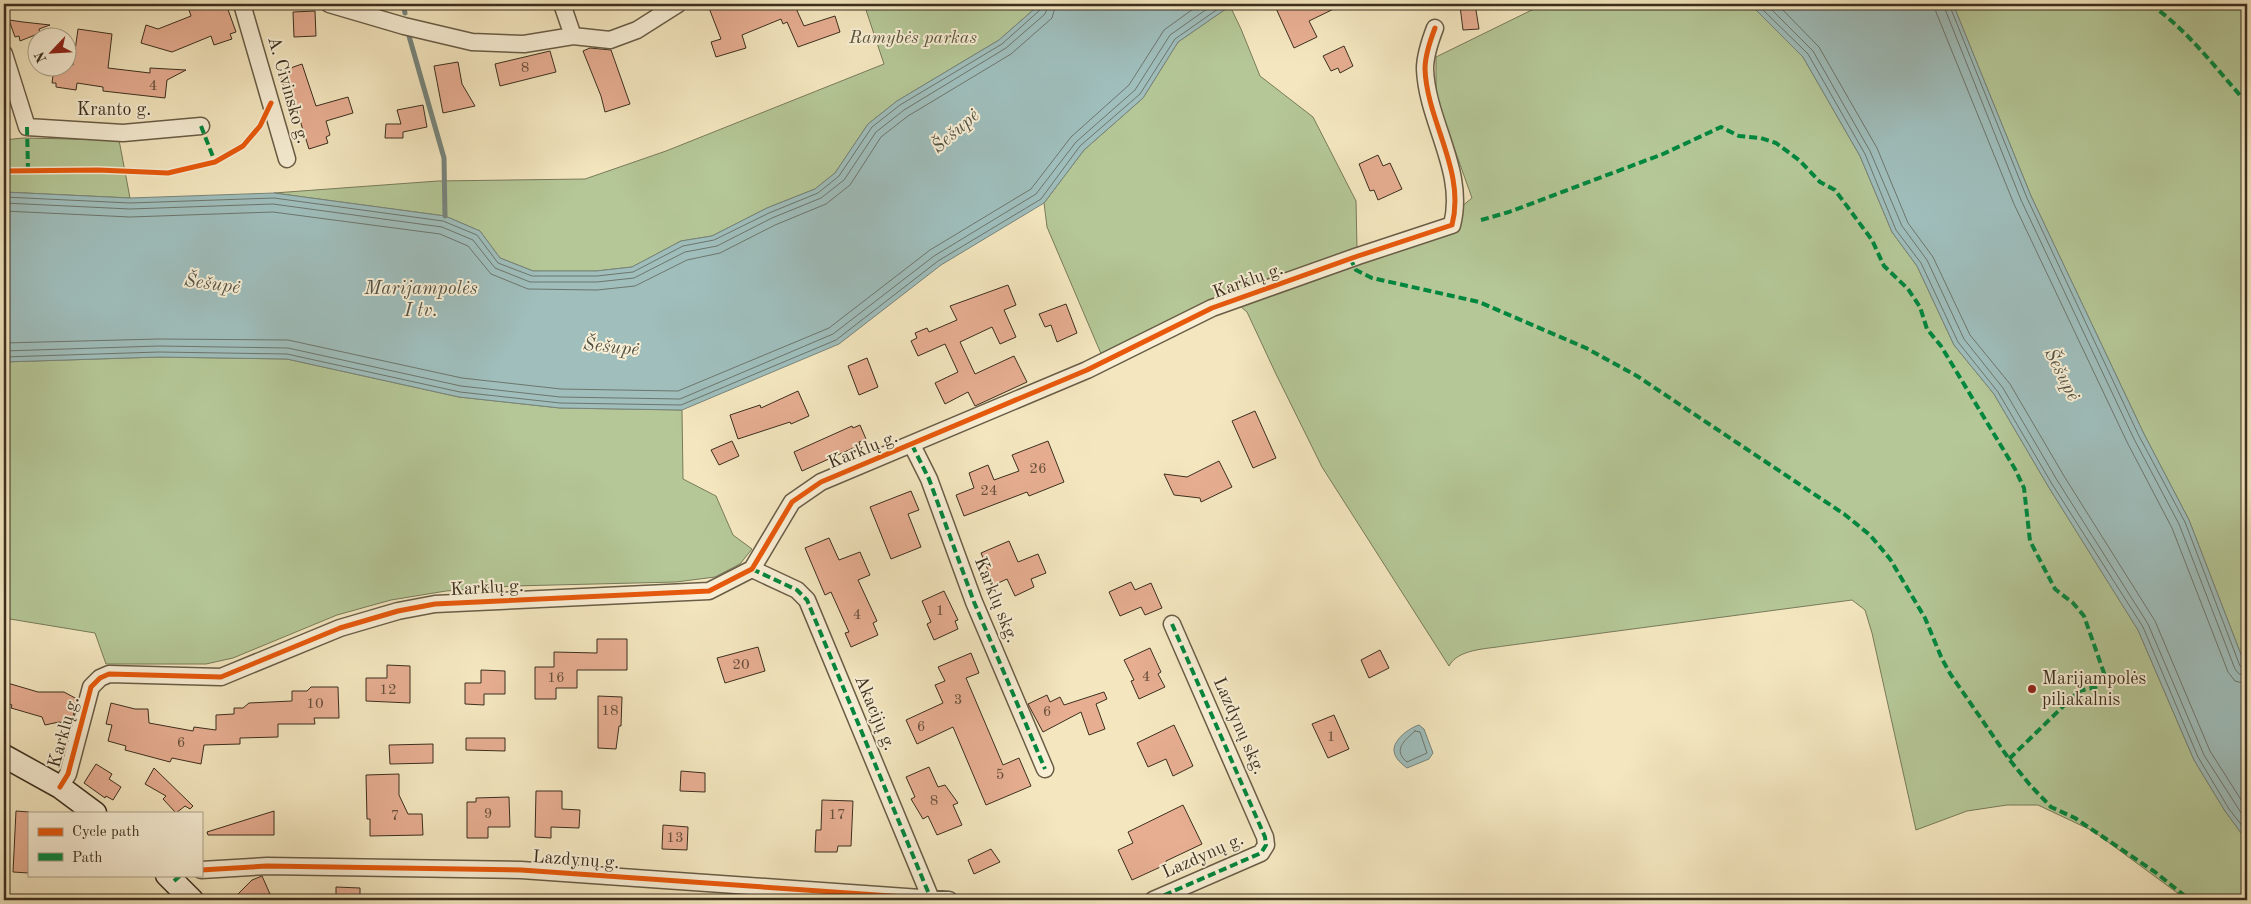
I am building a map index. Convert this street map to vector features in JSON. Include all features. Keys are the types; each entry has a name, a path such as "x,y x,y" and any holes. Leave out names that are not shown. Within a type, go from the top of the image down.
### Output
{"main road":[{"path":"4,756 60,787 94,812"},
{"path":"174,877 192,900"}],"street":[{"name":"A. Civinsko g.","path":"242,4 287,159"},
{"path":"329,4 404,26 472,42 524,44 573,36 610,40 637,30 678,4"},
{"path":"562,4 573,36"},
{"name":"Karklų g.","path":"60,787 68,774 91,687 100,678 109,674 221,677 340,628 398,611 463,602 709,591 752,569 792,502 821,482 1087,370 1212,308 1452,225 1456,211 1455,186 1428,98 1425,67 1429,45 1435,28"},
{"name":"Kranto g.","path":"4,54 27,127 123,133 201,126"},
{"name":"Karklų skg.","path":"912,445 929,479 974,602 1045,769"},
{"name":"Akacijų g.","path":"752,569 797,590 807,600 931,899"},
{"name":"Lazdynų skg.","path":"1172,624 1265,837 1266,845"},
{"name":"Lazdynų g.","path":"1153,900 1261,852 1266,845"},
{"name":"Lazdynų g.","path":"202,870 267,866 521,870 949,900"}],"green space":[{"name":"Ramybės parkas","path":"864,4 1040,4 999,40 897,101 868,124 835,173 815,189 767,208 712,236 681,241 632,267 596,271 533,271 500,258 480,231 445,216 274,193 438,181 585,179 666,151 884,64"},
{"path":"1544,4 1750,4 1803,57 1860,156 1892,232 1917,266 1954,345 1994,394 2048,486 2138,630 2194,760 2225,811 2247,841 2247,900 2187,900 2093,831 2038,805 2007,805 1967,811 1916,830 1872,633 1865,610 1852,600 1481,649 1459,656 1449,666 1322,467 1247,312 1225,293 1163,323 1102,356 1047,227 1044,203 1084,150 1143,98 1178,42 1230,6 1260,76 1313,117 1356,201 1357,248 1445,220 1472,198 1436,97 1436,57"},
{"path":"1953,4 2247,4 2247,670 2189,520 2144,434 2031,196"},
{"path":"23,138 119,140 130,198 4,192 4,140"},
{"path":"159,357 287,359 459,397 560,408 682,410 683,479 716,496 733,535 752,549 740,564 715,577 676,582 513,586 446,591 391,600 337,615 233,658 206,664 106,664 95,633 4,618 4,362"}],"water":[{"name":"Marijampolės I tv.","path":"1040,4 1233,4 1178,42 1143,98 1084,150 1044,203 941,265 839,344 682,410 560,408 459,397 287,359 159,357 4,362 4,192 130,198 274,193 445,216 480,231 500,258 533,271 596,271 632,267 681,241 712,236 767,208 815,189 835,173 868,124 897,101 999,40"},
{"name":"Šešupė","path":"1750,4 1953,4 2031,196 2144,434 2189,520 2247,670 2247,841 2225,811 2194,760 2138,630 2048,486 1994,394 1954,345 1917,266 1892,232 1860,156 1803,57"},
{"path":"1419,725 1424,729 1433,753 1429,759 1407,768 1399,761 1394,747 1402,735"}],"building":[{"path":"187,4 226,4 236,32 230,34 232,39 214,45 211,36 172,52 141,43 146,25 158,29 191,16"},
{"path":"720,4 794,4 804,26 835,16 840,32 798,47 787,22 783,24 781,19 742,35 746,48 716,57 711,42 721,39 709,8"},
{"path":"1274,4 1344,4 1309,21 1317,37 1294,48"},
{"path":"1475,4 1479,29 1463,30 1460,6"},
{"path":"315,11 316,36 294,37 293,12"},
{"path":"9,20 50,25 42,28 28,28 28,38 20,41 19,36 15,37"},
{"path":"78,29 112,34 108,68 150,73 150,68 186,70 167,80 165,98 103,91 103,87 77,83 76,90 56,87 56,83 52,83 53,78 78,78"},
{"path":"1344,46 1353,66 1340,73 1338,68 1331,71 1323,56"},
{"path":"590,48 611,50 630,104 605,112 601,96 583,51"},
{"path":"550,51 556,72 500,86 495,64"},
{"path":"458,62 462,84 475,106 443,113 434,66"},
{"path":"302,64 316,106 348,97 353,113 326,121 330,135 326,137 328,143 309,149 292,95 288,90 285,91 279,72"},
{"path":"423,105 427,127 403,132 403,138 385,138 386,124 401,124 397,110"},
{"path":"1378,155 1383,166 1390,163 1402,189 1378,200 1374,190 1370,191 1359,164"},
{"path":"1008,285 1016,305 1004,310 1016,337 1000,344 992,327 960,342 975,374 1014,356 1027,382 975,406 968,392 945,404 935,383 958,372 945,344 918,356 911,341 917,338 915,333 927,328 929,332 957,320 950,306"},
{"path":"1066,304 1077,333 1057,342 1051,325 1045,327 1039,314"},
{"path":"867,358 878,387 859,395 848,366"},
{"path":"798,391 809,416 791,424 790,422 738,439 730,415 760,405 761,408"},
{"path":"1255,411 1276,458 1253,468 1232,421"},
{"path":"860,425 866,439 859,442 860,445 802,471 794,452 852,426 853,428"},
{"path":"732,441 739,456 719,465 711,450"},
{"path":"1048,441 1064,482 1029,496 1027,492 964,516 956,495 974,488 969,473 988,465 994,480 1019,471 1012,455"},
{"path":"1219,461 1232,487 1201,502 1200,498 1174,495 1164,474 1187,477"},
{"path":"911,491 919,510 908,514 921,547 891,559 870,507"},
{"path":"829,538 839,560 860,552 870,575 858,580 877,621 873,623 878,635 851,647 845,633 849,632 831,592 825,595 805,548"},
{"path":"1009,541 1018,562 1038,554 1046,573 1031,579 1034,587 1015,596 1007,579 994,585 981,553"},
{"path":"1131,582 1135,590 1151,583 1162,608 1145,615 1141,607 1120,616 1109,592"},
{"path":"944,591 958,620 955,621 958,629 934,640 927,624 931,622 922,601"},
{"path":"597,639 627,639 627,670 577,670 577,688 556,688 556,699 535,699 535,667 554,667 554,652 597,653"},
{"path":"758,647 765,671 725,683 717,658"},
{"path":"1150,648 1161,672 1158,674 1165,687 1139,699 1131,681 1134,680 1124,660"},
{"path":"1380,650 1389,668 1369,678 1361,660"},
{"path":"971,653 979,673 966,678 1003,765 1019,758 1031,786 986,805 953,727 917,744 906,720 943,703 935,685 945,681 938,667"},
{"path":"387,665 410,666 410,703 366,701 366,678 387,678"},
{"path":"481,670 505,671 505,694 484,694 484,705 465,704 465,683 481,683"},
{"path":"4,682 38,692 64,692 77,699 71,725 59,722 45,725 42,717 11,708 12,705 4,702"},
{"path":"311,687 338,687 339,718 314,718 315,724 278,724 278,737 240,738 240,744 204,745 201,764 172,758 170,762 125,750 126,746 108,741 112,725 106,724 111,703 135,709 148,709 149,723 193,731 194,727 216,730 216,715 234,714 234,708 243,708 249,703 292,701 292,691 307,691"},
{"path":"1104,692 1107,699 1096,704 1105,729 1089,735 1081,712 1043,732 1028,704 1047,695 1050,702 1060,697 1064,705"},
{"path":"598,696 622,697 621,726 619,726 616,749 598,748"},
{"path":"1334,715 1349,749 1328,758 1312,724"},
{"path":"1174,725 1193,766 1173,776 1166,759 1148,767 1137,743"},
{"path":"466,738 505,738 505,751 466,750"},
{"path":"433,744 433,763 390,764 389,745"},
{"path":"96,764 112,774 109,779 121,787 113,800 106,796 105,798 84,783"},
{"path":"929,767 938,787 945,785 958,803 953,805 962,825 937,835 928,816 923,819 911,799 915,797 906,777"},
{"path":"154,768 193,806 190,809 185,806 175,812 163,799 166,796 145,784"},
{"path":"681,771 705,773 705,792 680,791"},
{"path":"399,774 399,795 408,814 422,814 423,835 370,836 370,819 367,819 366,775"},
{"path":"536,791 562,791 562,809 580,810 579,828 551,827 551,838 535,837"},
{"path":"509,797 510,827 488,827 488,838 467,838 467,802 476,802 476,798"},
{"path":"822,800 853,801 851,846 838,846 837,852 815,852 816,830 821,830"},
{"path":"1183,805 1202,844 1166,861 1167,864 1132,880 1118,850 1133,843 1128,832"},
{"path":"16,811 29,812 28,873 13,872"},
{"path":"274,811 274,835 208,835 207,832"},
{"path":"663,825 688,827 687,850 662,849"},
{"path":"991,849 1000,862 974,874 968,860"},
{"path":"262,876 270,894 242,900 232,900 252,880"},
{"path":"336,887 360,888 360,900 336,900"}],"waterway":[{"path":"403,4 405,13"},
{"path":"409,36 444,158 445,216"}],"marked path":[{"path":"2150,4 2164,14 2189,38 2247,103"},
{"path":"201,126 215,162"},
{"path":"27,127 28,170"},
{"path":"1481,220 1509,212 1663,154 1721,127 1739,136 1761,138 1776,143 1799,160 1820,182 1835,190 1872,240 1884,266 1908,289 1920,307 1927,329 1941,346 2015,469 2024,488 2030,541 2055,589 2073,603 2084,616 2105,676 2100,686 2079,691 2009,759"},
{"path":"1350,258 1356,270 1372,278 1479,302 1586,348 1637,376 1844,514 1870,535 1890,559 1925,618 1942,659 1951,675 2009,759 2030,785 2051,807 2075,818 2155,872 2190,900"},
{"path":"912,445 929,479 974,602 1045,769"},
{"path":"752,569 797,590 807,600 931,899"},
{"path":"1153,900 1261,853 1266,845 1265,837 1172,624"},
{"path":"174,881 180,876"}],"cycle path":[{"path":"60,787 68,774 91,687 100,678 109,674 221,677 340,628 398,611 435,604 709,591 752,569 792,502 821,482 1087,370 1212,308 1452,225 1455,205 1454,185 1427,89 1425,69 1427,53 1435,28"},
{"path":"4,171 98,170 168,173 215,162 243,146 260,126 271,103"},
{"path":"202,870 267,866 521,870 949,900"}],"place":[{"name":"Marijampolės piliakalnis","path":"2032,689"}]}
